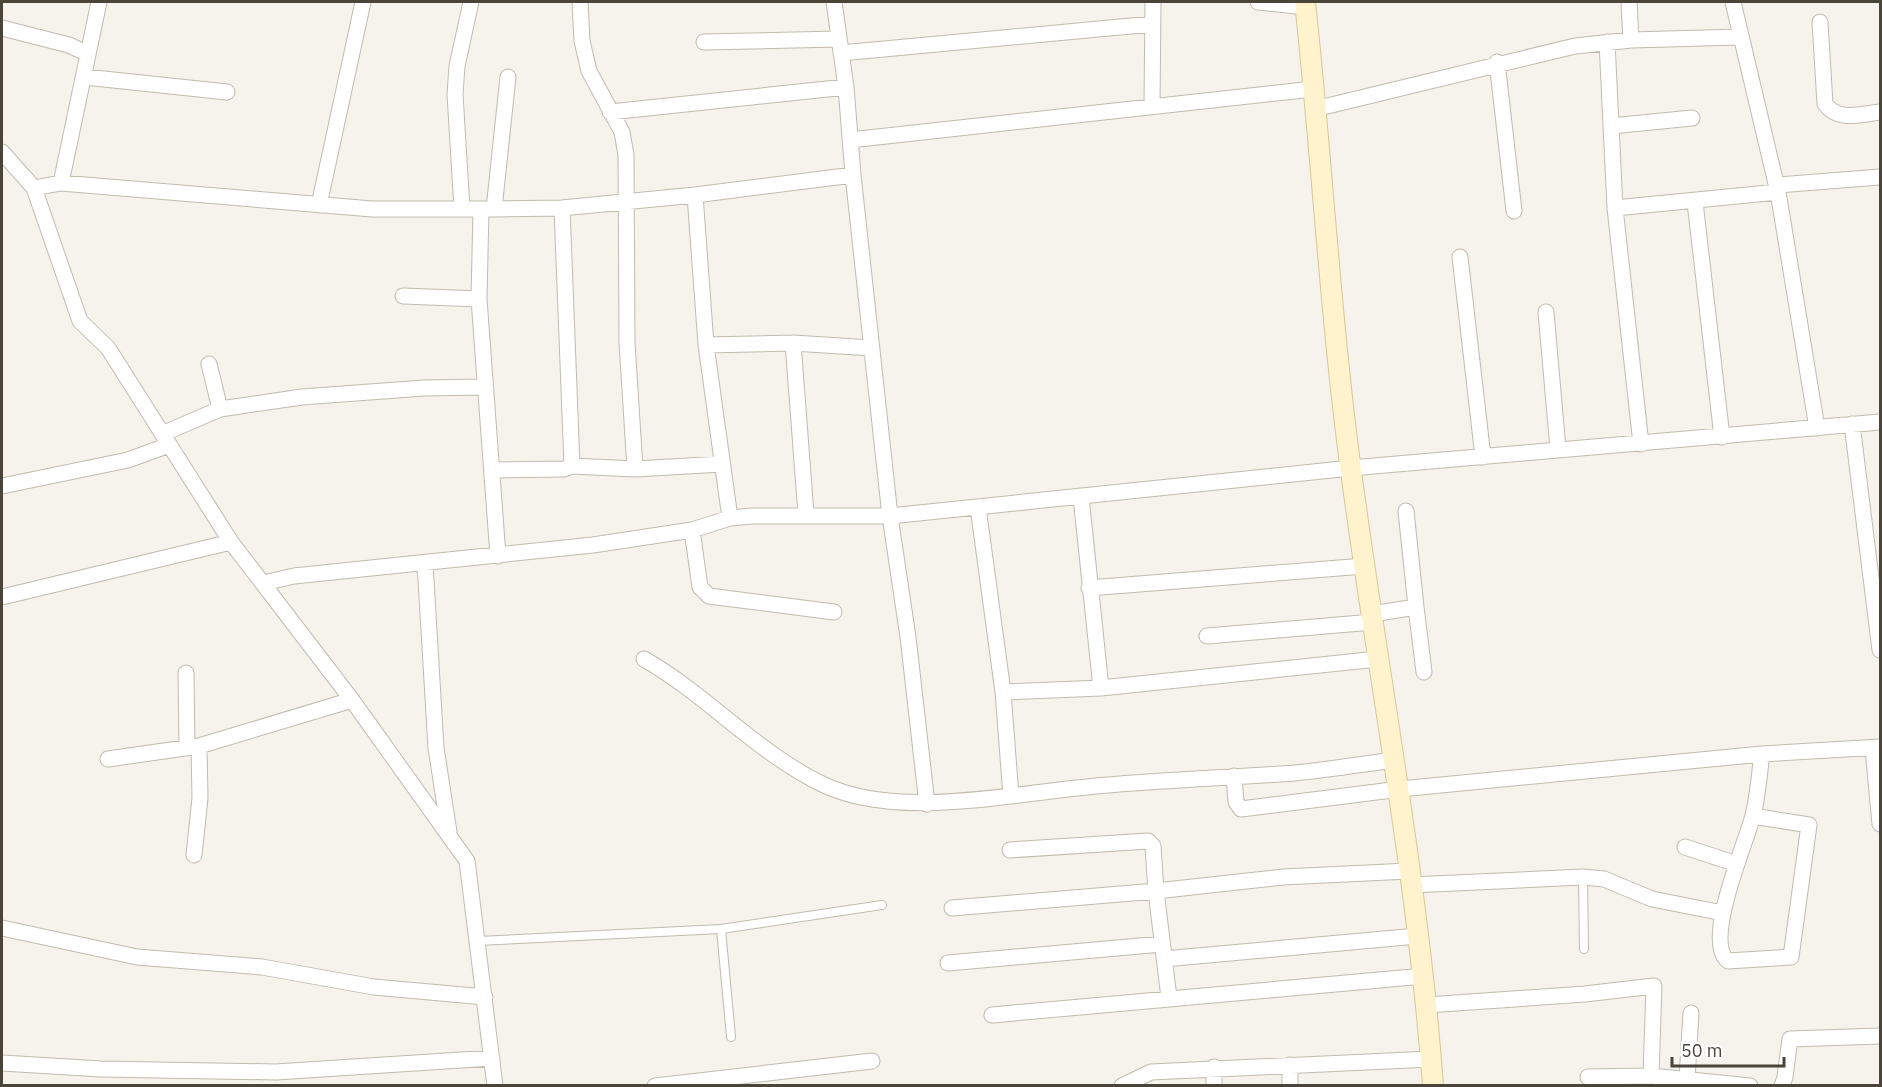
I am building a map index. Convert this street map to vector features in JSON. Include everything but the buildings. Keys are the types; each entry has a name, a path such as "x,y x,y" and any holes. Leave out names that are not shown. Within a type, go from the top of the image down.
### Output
{"street":[{"path":"61,183 99,2"},
{"path":"319,205 363,2"},
{"path":"462,209 455,94 456,66 471,2"},
{"path":"580,2 582,41 589,71 622,132 627,155 625,201 627,342 635,469"},
{"path":"834,2 846,87 853,175 890,516 908,637 927,804"},
{"path":"1152,106 1153,2"},
{"path":"1258,2 1305,4 1351,468 1378,659 1400,789 1417,936 1424,976 1433,1086"},
{"path":"1629,2 1630,40"},
{"path":"1732,2 1777,188 1817,428"},
{"path":"1820,22 1825,104 1831,113 1839,116 1881,112"},
{"path":"704,42 840,46 1152,24"},
{"path":"2,28 69,45 88,54"},
{"path":"850,140 1152,106 1314,99 1607,42 1740,37"},
{"path":"1607,42 1616,208 1641,444"},
{"path":"1497,62 1514,211"},
{"path":"85,77 226,93"},
{"path":"498,556 478,299 488,209 508,77"},
{"path":"610,112 846,87"},
{"path":"1611,126 1692,118"},
{"path":"2,152 34,188 80,321 108,348 231,542 352,700 467,861 495,1086"},
{"path":"34,188 61,183 372,210 488,209 562,207 695,195 853,175"},
{"path":"1616,208 1695,202 1777,188 1881,177"},
{"path":"695,195 706,345 730,518"},
{"path":"1695,202 1722,436"},
{"path":"562,207 572,466"},
{"path":"1460,257 1483,457"},
{"path":"403,296 478,299"},
{"path":"1546,312 1558,449"},
{"path":"706,345 793,343 872,348"},
{"path":"793,343 806,514"},
{"path":"209,364 220,409"},
{"path":"2,486 128,460 220,409 302,397 424,388 484,387"},
{"path":"264,583 294,576 498,556 692,530 730,518 806,514 890,516 1351,468 1881,422"},
{"path":"1852,424 1881,650"},
{"path":"492,470 564,469 572,466 635,469 722,464"},
{"path":"1081,497 1101,688"},
{"path":"978,507 1003,692 1011,796"},
{"path":"1406,511 1424,672"},
{"path":"692,530 700,587 708,596 834,612"},
{"path":"2,597 231,542"},
{"path":"425,563 435,748 449,835"},
{"path":"1089,588 1364,566"},
{"path":"1207,636 1372,618 1416,607"},
{"path":"644,659 676,678 745,737 823,785 862,796 927,804 1086,787 1295,773 1394,760"},
{"path":"1003,692 1101,688 1378,659"},
{"path":"186,673 200,798 194,855"},
{"path":"108,759 193,747 352,700"},
{"path":"1233,776 1236,802 1241,809 1400,789 1762,754 1877,748 1881,824"},
{"path":"1753,816 1809,825 1791,957 1728,961 1723,957 1720,948 1723,914 1753,816 1762,754"},
{"path":"1010,850 1148,841 1153,846 1169,998"},
{"path":"1685,847 1737,864"},
{"path":"952,908 1156,891 1283,877 1583,877 1604,879 1652,899 1723,914"},
{"path":"2,928 137,957 262,967 374,987 485,998"},
{"path":"948,963 1417,936"},
{"path":"992,1015 1424,976"},
{"path":"1427,1005 1585,994 1654,986 1651,1076"},
{"path":"1687,1079 1691,1013"},
{"path":"1782,1086 1790,1039 1881,1036"},
{"path":"2,1063 239,1078 492,1058"},
{"path":"1122,1086 1151,1072 1214,1067 1431,1059"},
{"path":"655,1086 872,1061"},
{"path":"1290,1065 1290,1086"},
{"path":"1214,1067 1214,1086"},
{"path":"1588,1077 1651,1076 1750,1086"}],"lane":[{"path":"1583,877 1584,949"},
{"path":"478,941 721,929 882,905"},
{"path":"721,929 732,1037"}]}
